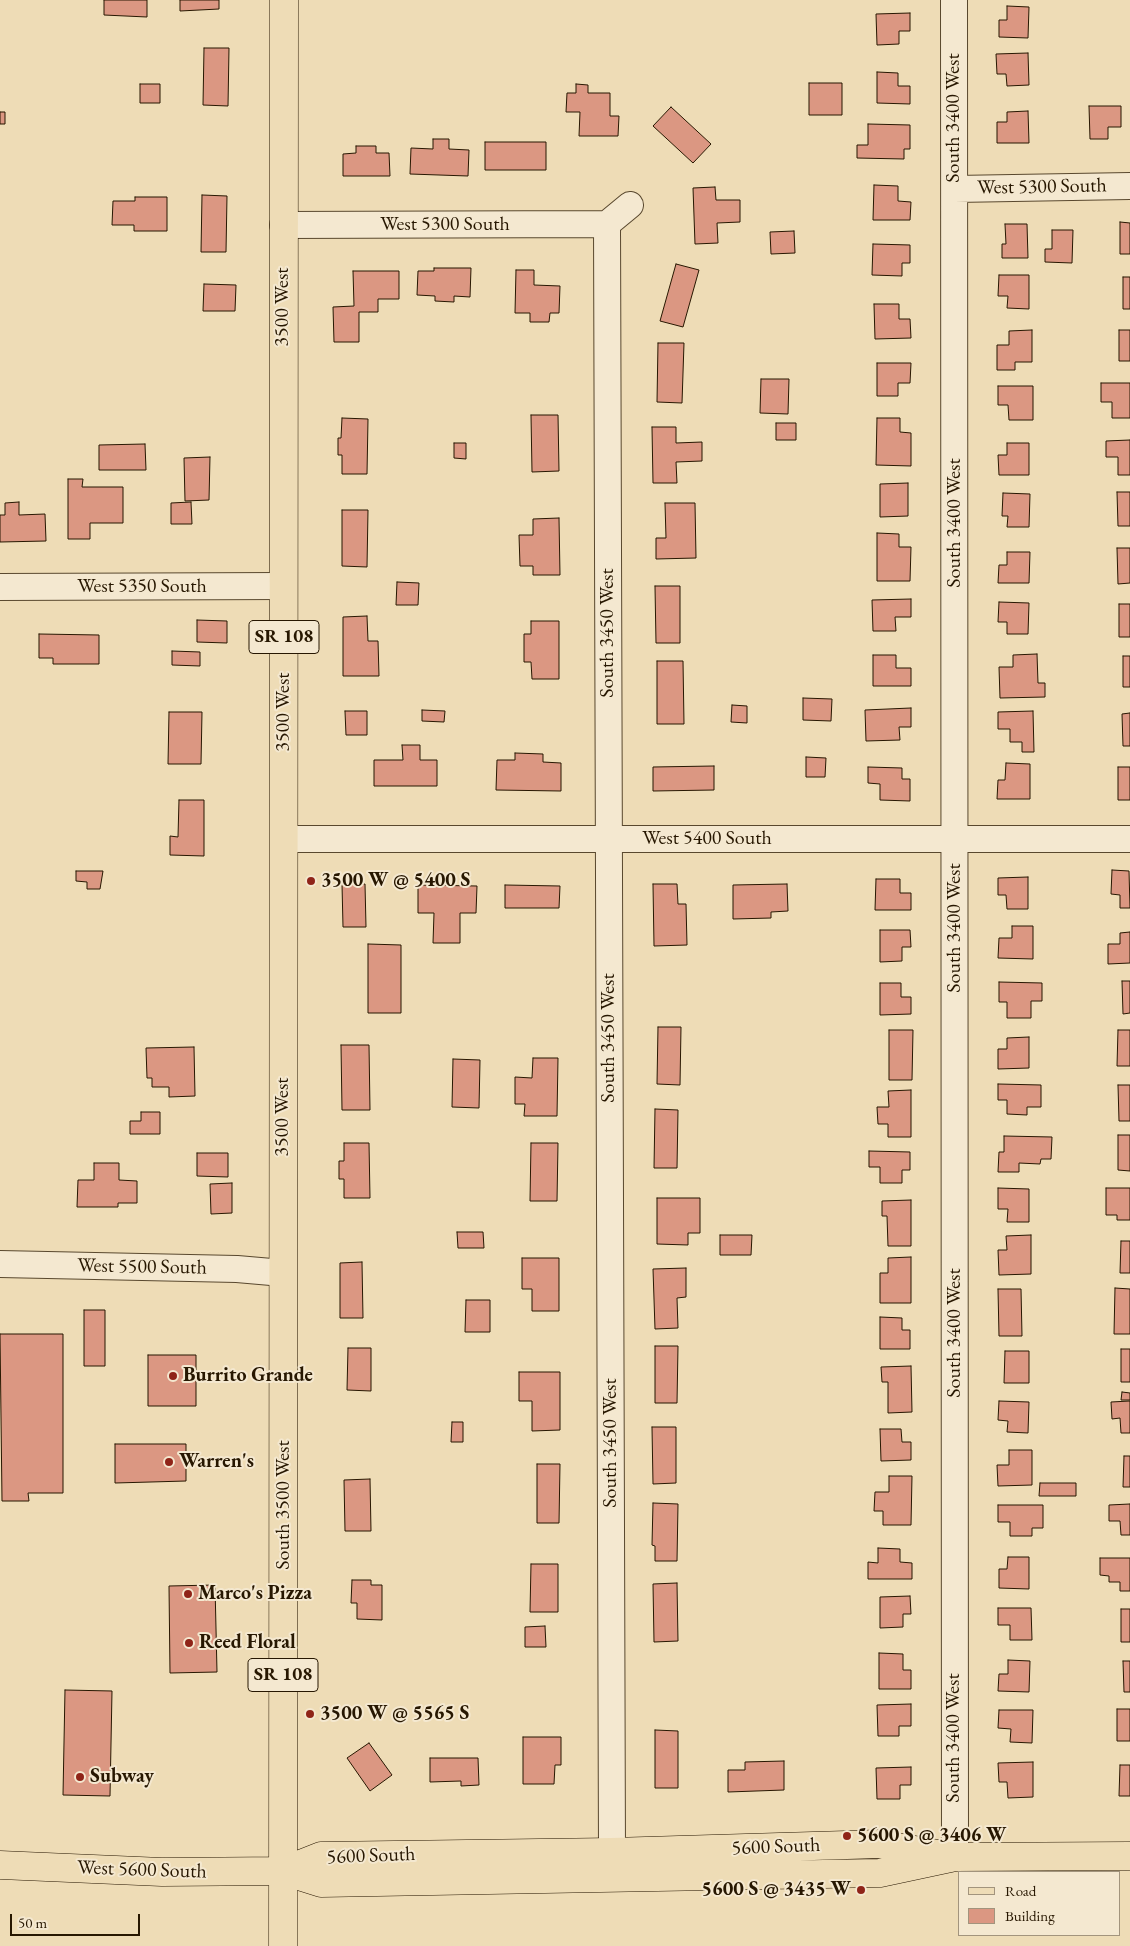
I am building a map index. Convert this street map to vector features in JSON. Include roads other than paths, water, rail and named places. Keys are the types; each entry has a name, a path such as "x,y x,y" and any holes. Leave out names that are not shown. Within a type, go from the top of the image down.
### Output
{"main road":[{"name":"3500 West","path":"283,1273 284,0"},
{"name":"South 3500 West","path":"283,1273 283,1946"},
{"name":"5600 South","path":"283,1871 321,1856 612,1852 880,1844 954,1857 1130,1856"},
{"name":"5600 South","path":"283,1871 321,1883 880,1873 954,1857"},
{"name":"West 5600 South","path":"0,1865 162,1872 283,1871"}],"street":[{"name":"South 3400 West","path":"954,0 954,1857"},
{"name":"West 5300 South","path":"954,189 1130,186"},
{"path":"607,224 630,204"},
{"name":"West 5300 South","path":"283,225 607,224"},
{"name":"South 3450 West","path":"607,224 612,1852"},
{"name":"West 5350 South","path":"0,587 284,586"},
{"name":"West 5400 South","path":"284,839 1130,839"},
{"name":"West 5500 South","path":"0,1264 237,1269 283,1273"}],"place":[{"name":"3500 W @ 5400 S","path":"311,881"},
{"name":"Burrito Grande","path":"173,1376"},
{"name":"Warren's","path":"169,1462"},
{"name":"Marco's Pizza","path":"188,1594"},
{"name":"Reed Floral","path":"189,1643"},
{"name":"3500 W @ 5565 S","path":"310,1714"},
{"name":"Subway","path":"80,1777"},
{"name":"5600 S @ 3406 W","path":"847,1836"},
{"name":"5600 S @ 3435 W","path":"861,1890"}]}
